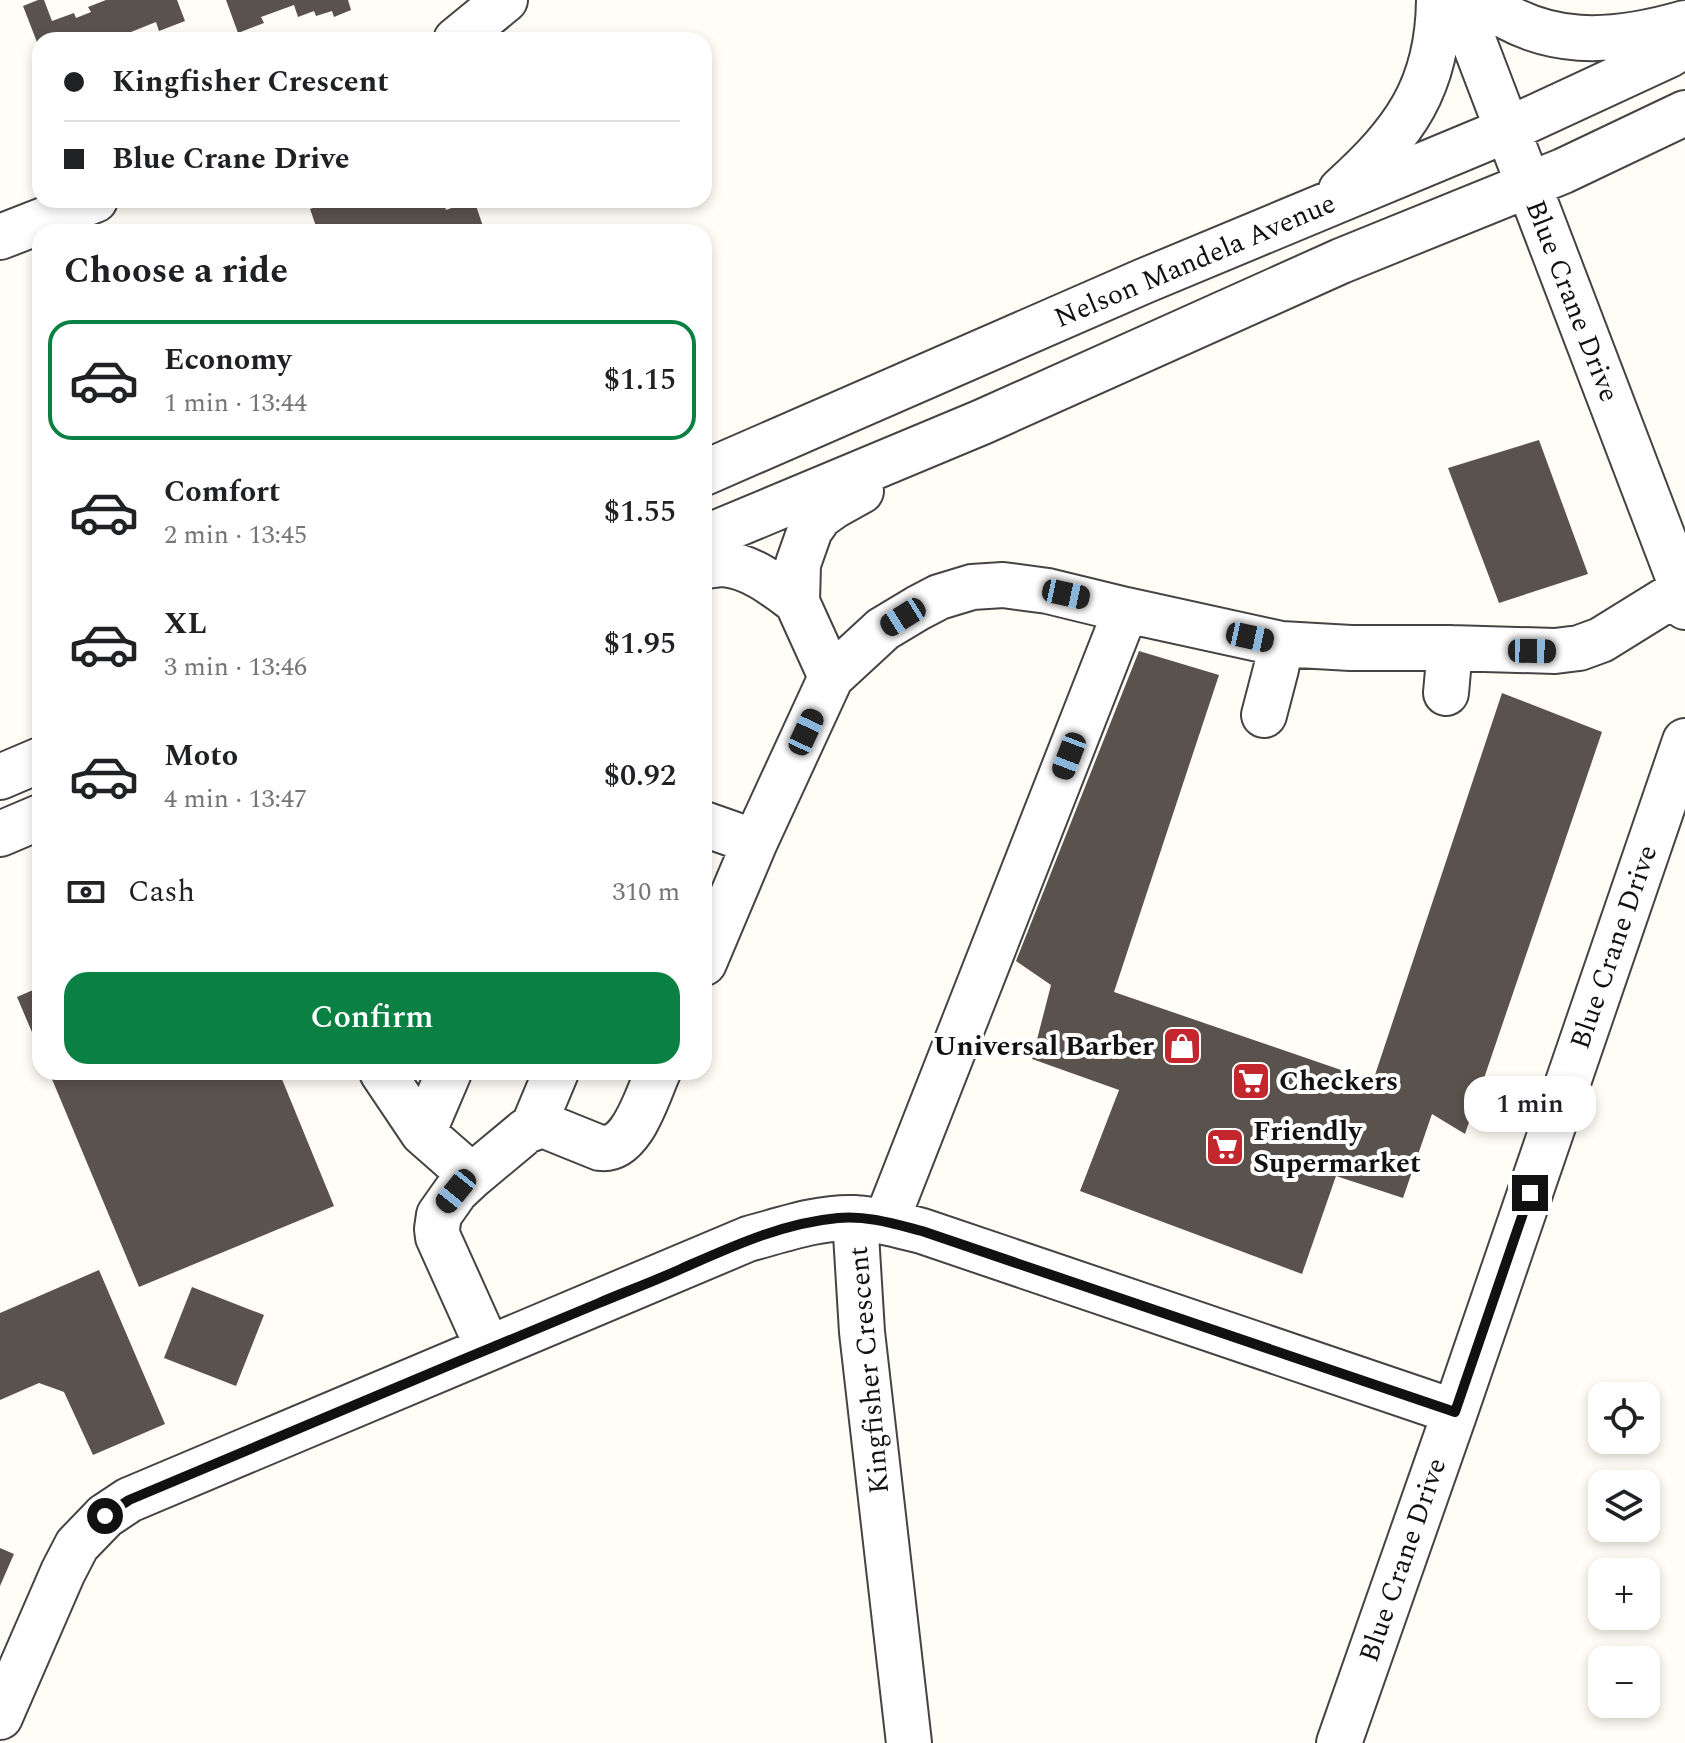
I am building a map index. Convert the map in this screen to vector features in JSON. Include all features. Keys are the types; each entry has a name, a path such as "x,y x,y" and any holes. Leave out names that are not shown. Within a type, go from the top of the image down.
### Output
{"street":[{"path":"466,32 505,0"},
{"path":"1321,207 1373,160 1418,100 1435,46 1439,0"},
{"name":"Blue Crane Drive","path":"1458,0 1527,185 1681,576"},
{"path":"1481,0 1497,12 1537,31 1568,38 1611,39 1685,23"},
{"name":"Nelson Mandela Avenue","path":"712,469 1507,130 1685,45"},
{"name":"Nelson Mandela Avenue","path":"712,535 982,422 1341,261 1577,164 1685,113"},
{"path":"33,224 74,208"},
{"path":"0,237 32,225"},
{"path":"831,677 797,602 798,564 810,530 820,516 834,506 982,422"},
{"path":"712,565 724,564 747,570 773,583 797,602"},
{"path":"712,944 831,677 883,629 939,597 972,587 1003,585 1048,591 1281,644 1555,651 1579,648 1601,640 1681,576"},
{"path":"1126,610 870,1220 922,1231 1455,1412"},
{"path":"1264,715 1281,644"},
{"path":"1446,693 1450,648"},
{"name":"Blue Crane Drive","path":"1339,1743 1685,741"},
{"path":"0,777 32,763"},
{"path":"0,834 32,820"},
{"path":"712,827 755,842"},
{"path":"387,1080 423,1133 472,1176"},
{"path":"423,1133 446,1080"},
{"path":"533,1127 553,1080"},
{"path":"488,1348 438,1237 439,1215 456,1191 472,1176 533,1127 543,1125 600,1148 608,1149 626,1139 654,1080"},
{"name":"Kingfisher Crescent","path":"0,1717 77,1545 105,1516 129,1500 748,1239 828,1220 870,1220 862,1332 909,1743"}],"building":[{"path":"44,0 52,21 74,13 76,18 91,12 88,7 106,0 177,0 185,21 159,31 156,22 131,32 33,32 23,6"},
{"path":"226,0 348,0 351,10 334,17 332,11 316,16 314,11 298,17 294,5 261,17 264,23 238,32"},
{"path":"477,208 482,224 315,224 310,209"},
{"path":"1539,440 1588,574 1499,603 1448,468"},
{"path":"1139,651 1219,675 1114,992 1373,1081 1502,693 1602,732 1465,1134 1432,1114 1403,1198 1336,1176 1302,1274 1080,1191 1119,1090 1032,1059 1051,985 1016,961"},
{"path":"32,990 32,1032 17,997"},
{"path":"52,1080 282,1080 334,1206 139,1287"},
{"path":"99,1270 165,1424 93,1455 64,1392 39,1383 0,1400 0,1313"},
{"path":"192,1287 264,1315 236,1386 164,1358"},
{"path":"0,1548 14,1554 0,1586"}],"place":[{"name":"Universal Barber","path":"1182,1046"},
{"name":"Checkers","path":"1251,1081"},
{"name":"Friendly Supermarket","path":"1225,1147"}],"route":[{"path":"105,1516 129,1500 748,1239 838,1218 886,1222 922,1231 1455,1412 1530,1193"}]}
